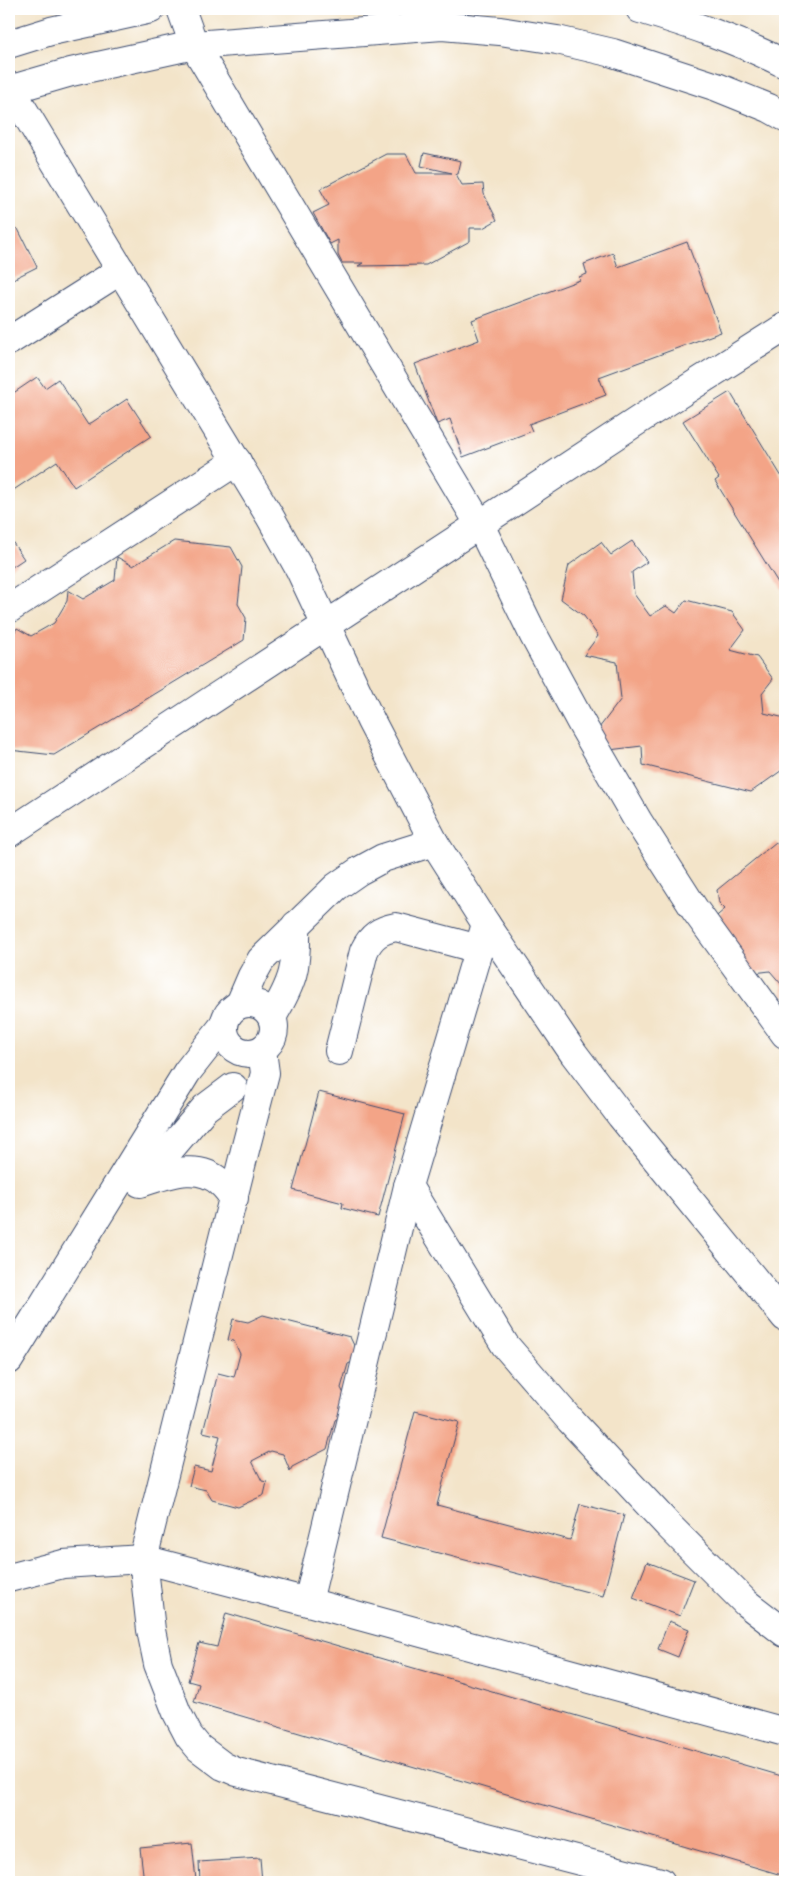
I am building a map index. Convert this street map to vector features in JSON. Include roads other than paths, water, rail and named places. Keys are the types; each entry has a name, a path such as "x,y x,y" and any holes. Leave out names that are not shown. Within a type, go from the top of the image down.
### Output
{"street":[{"path":"9,44 51,31 151,9"},
{"path":"181,9 194,45 480,525 533,634 574,711 638,820 696,910 785,1034"},
{"path":"640,9 695,26 752,47 785,64"},
{"path":"785,117 769,108 717,87 613,54 557,40 500,30 442,26 194,45 80,70 10,88 237,461 300,570 371,722 482,937 621,1116 785,1317"},
{"path":"9,341 121,270"},
{"path":"9,833 785,327"},
{"path":"9,609 237,461"},
{"path":"240,1004 261,960 336,887 359,871 383,858 434,842"},
{"path":"272,1017 287,991 294,973 296,925"},
{"path":"339,1051 364,951 368,942 376,934 385,929 396,928 482,937"},
{"path":"308,1602 408,1186 482,937"},
{"path":"250,1002 259,1004 267,1009 272,1017 275,1026 274,1036 262,1051 244,1054 235,1050 228,1043 224,1035 224,1025 227,1016 232,1009 240,1004 250,1002"},
{"path":"9,1360 187,1072 224,1025"},
{"path":"235,1050 233,1086 236,1120 246,1146"},
{"path":"262,1051 265,1073 143,1559 151,1630 158,1664 166,1689 189,1736 210,1758 237,1772 661,1882"},
{"path":"142,1182 205,1108 233,1086"},
{"path":"115,1190 190,1170 206,1173 221,1182 234,1198"},
{"path":"408,1186 505,1345 570,1420 668,1525 746,1603 785,1633"},
{"path":"9,1578 63,1564 143,1559 785,1732"}]}
